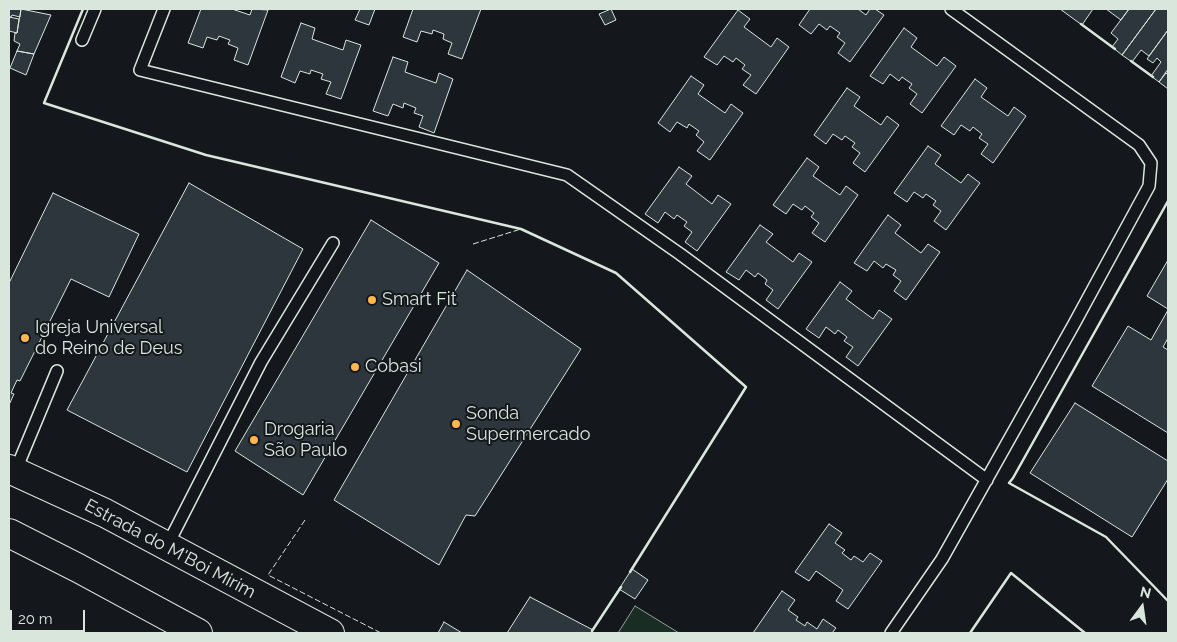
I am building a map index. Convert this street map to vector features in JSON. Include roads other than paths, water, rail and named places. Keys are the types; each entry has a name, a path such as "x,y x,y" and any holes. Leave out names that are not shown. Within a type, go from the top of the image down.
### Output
{"main road":[{"name":"Estrada do M'Boi Mirim","path":"12,471 105,513 330,633"},
{"path":"9,533 198,633"}],"lane":[{"path":"82,40 96,9"},
{"path":"164,9 140,70 567,175 680,254 987,480"},
{"path":"891,633 942,559 1074,324 1149,186 1152,163 1139,145 951,9"},
{"path":"167,546 261,362 332,243"},
{"path":"12,471 58,371"}],"place":[{"name":"Smart Fit","path":"372,300"},
{"name":"Igreja Universal do Reino de Deus","path":"25,338"},
{"name":"Cobasi","path":"355,367"},
{"name":"Sonda Supermercado","path":"456,424"},
{"name":"Drogaria São Paulo","path":"254,440"}]}
